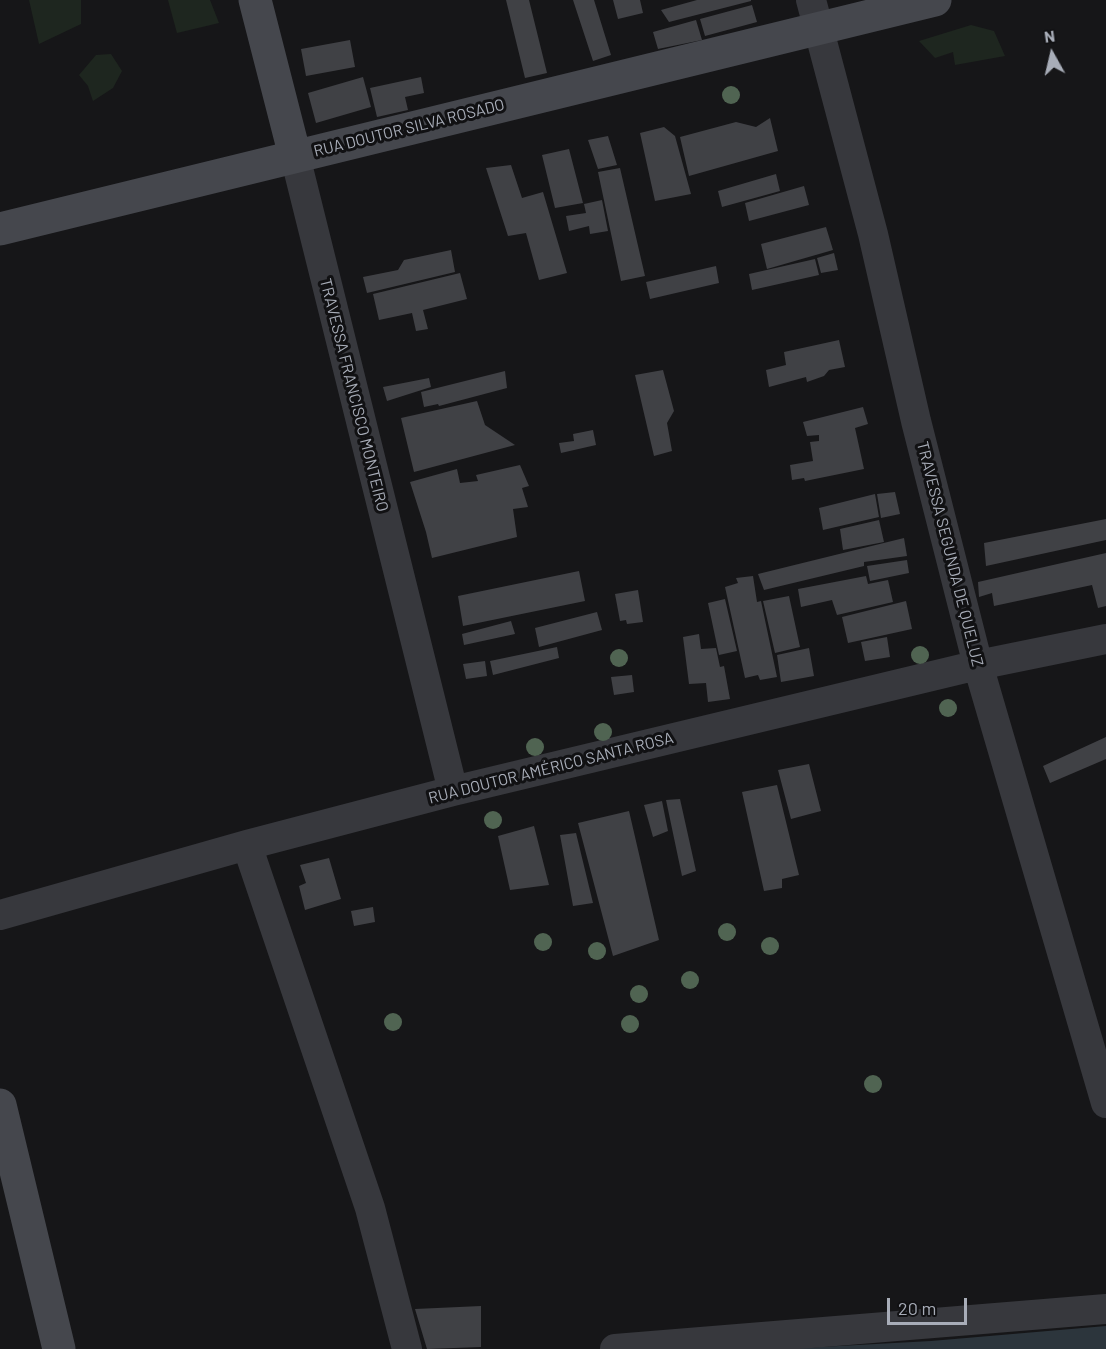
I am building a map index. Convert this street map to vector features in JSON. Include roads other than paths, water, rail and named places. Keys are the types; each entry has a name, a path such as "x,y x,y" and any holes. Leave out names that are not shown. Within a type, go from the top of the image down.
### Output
{"street":[{"name":"TRAVESSA FRANCISCO MONTEIRO","path":"255,0 453,791"},
{"name":"RUA DOUTOR SILVA ROSADO","path":"0,229 295,156 815,15 935,0"},
{"name":"TRAVESSA SEGUNDA DE QUELUZ","path":"815,15 873,234 916,421 978,665 1106,1104"},
{"name":"RUA DOUTOR AMÉRICO SANTA ROSA","path":"0,915 247,845 453,791 978,665 1106,639"},
{"path":"247,845 370,1208 406,1349"},
{"path":"0,1105 59,1349"},
{"path":"615,1349 1106,1310"}]}
